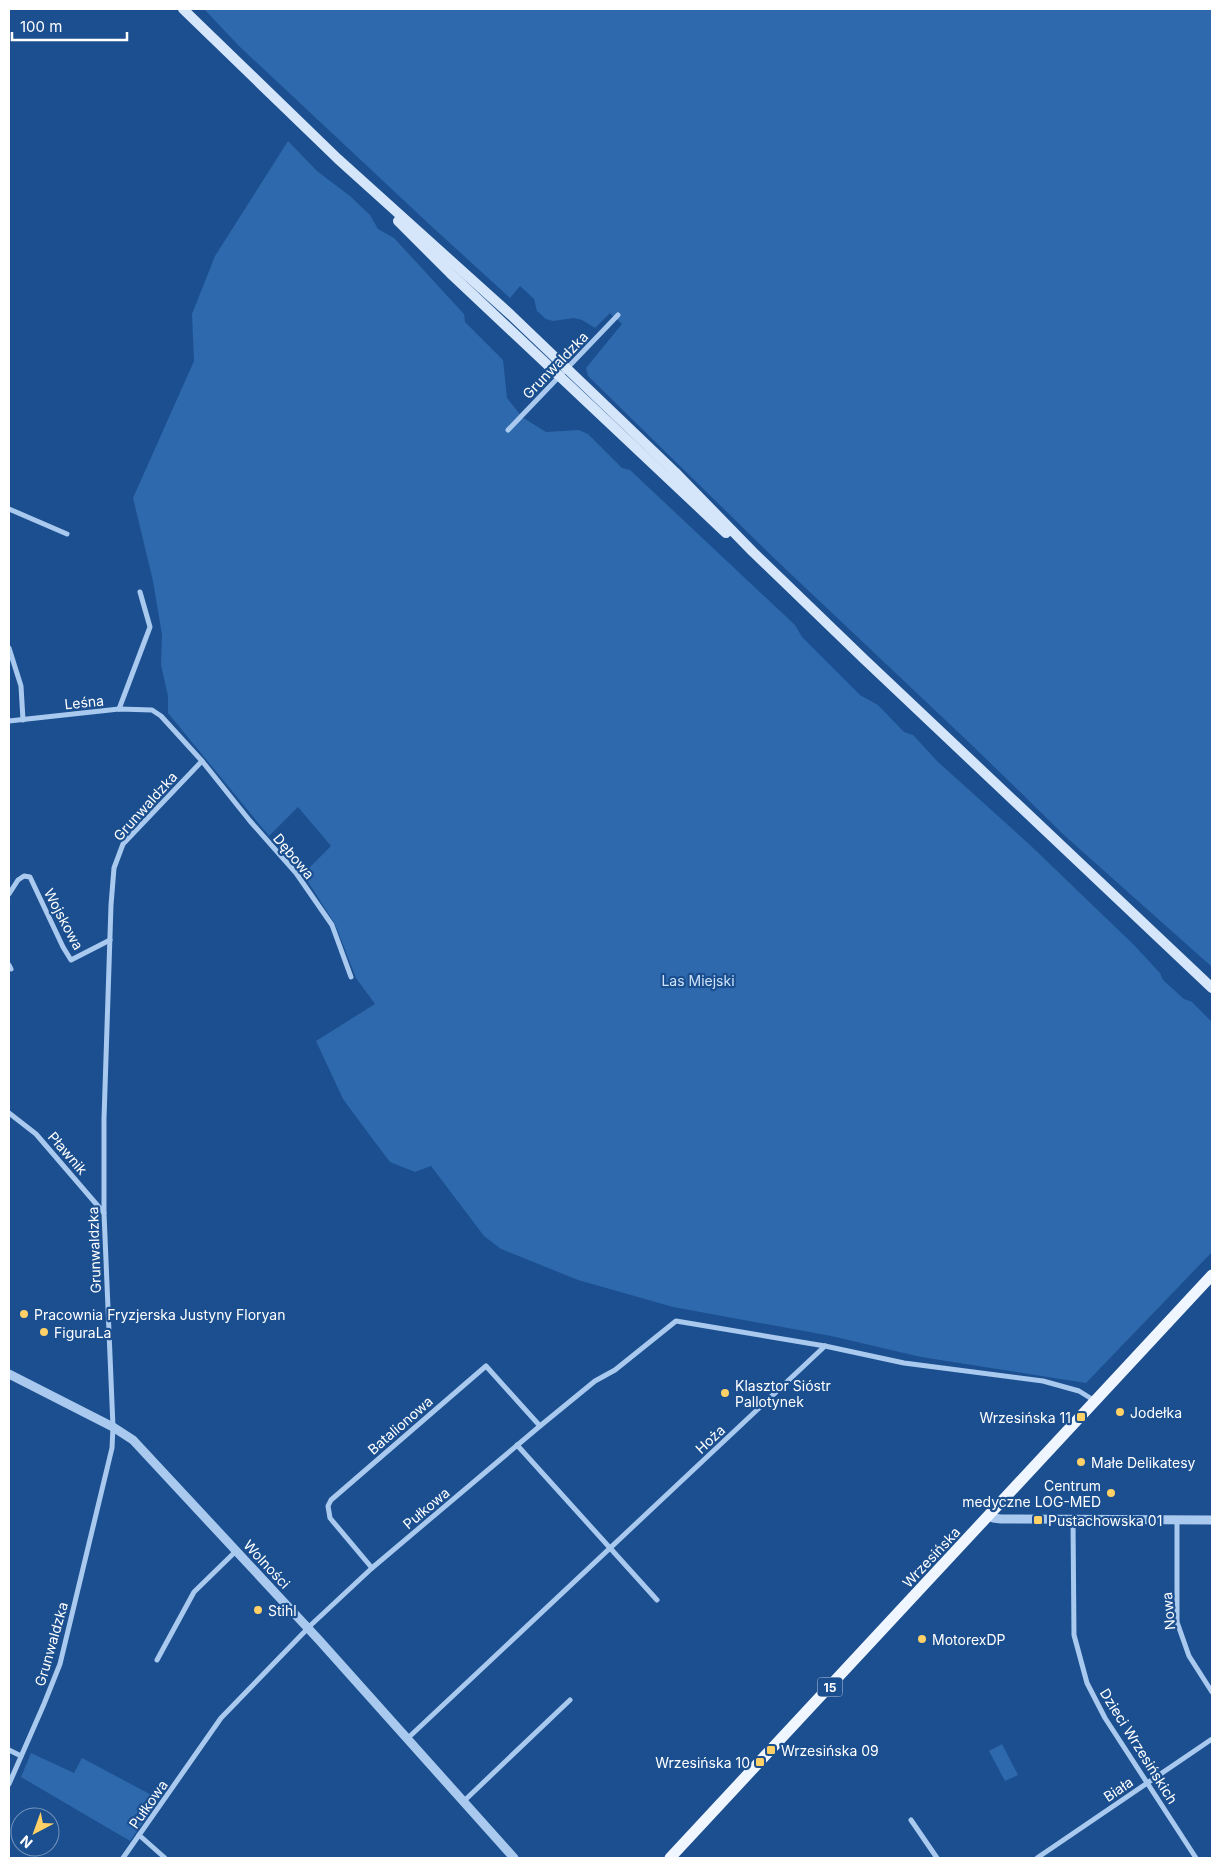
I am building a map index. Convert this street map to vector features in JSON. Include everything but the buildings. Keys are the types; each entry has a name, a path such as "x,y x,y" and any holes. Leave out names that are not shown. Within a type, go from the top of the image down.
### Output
{"main road":[{"path":"183,9 338,159 511,315 563,372 675,472 865,660 1212,989"},
{"path":"189,9 213,37"},
{"name":"Wrzesińska","path":"670,1858 1212,1275"}],"street":[{"name":"Grunwaldzka","path":"508,430 618,315"},
{"path":"9,509 67,534"},
{"path":"119,709 150,627 140,592"},
{"path":"9,648 21,686 24,720"},
{"name":"Leśna","path":"9,721 119,709 152,710 160,716"},
{"name":"Dębowa","path":"160,716 202,761 250,821 296,873 332,925 351,977"},
{"name":"Grunwaldzka","path":"9,1784 60,1664 112,1448 113,1427 104,1213 104,1119 114,868 123,844 202,761"},
{"name":"Wojskowa","path":"9,894 18,880 24,876 30,877 71,960 110,940"},
{"name":"Pławnik","path":"9,1113 36,1134 104,1213"},
{"name":"Pułkowa","path":"123,1858 221,1718 308,1628 372,1568 540,1426 594,1381 615,1370 676,1321 825,1346"},
{"path":"825,1346 913,1365 1043,1381 1080,1391 1095,1402"},
{"name":"Hoża","path":"408,1738 825,1346"},
{"name":"Batalionowa","path":"372,1568 330,1518 328,1506 331,1500 486,1366 540,1426"},
{"name":"Wolności","path":"9,1374 113,1427 133,1440 145,1451 408,1738 514,1858"},
{"path":"517,1446 657,1600"},
{"path":"990,1515 997,1519 1212,1520"},
{"name":"Dzieci Wrzesińskich","path":"1073,1520 1074,1635 1087,1683 1105,1718 1196,1858"},
{"name":"Nowa","path":"1177,1520 1177,1622 1189,1656 1212,1692"},
{"path":"157,1660 194,1592 236,1551"},
{"path":"464,1801 570,1700"},
{"name":"Biała","path":"1037,1858 1212,1739"},
{"path":"9,1750 21,1756"},
{"path":"911,1820 937,1858"},
{"path":"139,1835 166,1858"}],"green space":[{"path":"204,9 1212,9 1212,967 1065,836 775,559 588,376 586,368 622,324 617,319 522,417 616,319 610,313 595,328 582,320 574,318 553,321 546,319 537,311 534,299 520,286 510,298 239,46"},
{"name":"Las Miejski","path":"288,141 317,171 350,196 370,215 378,229 394,238 464,314 465,322 503,360 507,398 522,417 546,432 579,430 588,434 622,468 630,470 795,625 802,637 860,695 878,705 904,732 913,735 937,761 1029,844 1134,945 1160,973 1163,980 1184,999 1192,1002 1212,1022 1212,1252 1086,1383 921,1357 831,1336 673,1307 578,1280 501,1249 484,1236 431,1166 415,1172 390,1162 343,1099 316,1041 375,1004 356,978 335,924 303,874 331,846 298,807 269,836 168,713 168,696 161,665 162,635 153,581 133,498 194,361 192,314 215,256"},
{"path":"1002,1744 1018,1775 1005,1781 989,1751"},
{"path":"31,1753 74,1773 82,1758 159,1799 130,1841 21,1777"}],"place":[{"name":"Pracownia Fryzjerska Justyny Floryan","path":"24,1314"},
{"name":"FiguraLa","path":"44,1332"},
{"name":"Klasztor Sióstr Pallotynek","path":"725,1393"},
{"name":"Jodełka","path":"1120,1412"},
{"name":"Wrzesińska 11","path":"1081,1417"},
{"name":"Małe Delikatesy","path":"1081,1462"},
{"name":"Centrum medyczne LOG-MED","path":"1111,1493"},
{"name":"Pustachowska 01","path":"1038,1520"},
{"name":"Stihl","path":"258,1610"},
{"name":"MotorexDP","path":"922,1639"},
{"name":"Wrzesińska 09","path":"771,1750"},
{"name":"Wrzesińska 10","path":"760,1762"}]}
